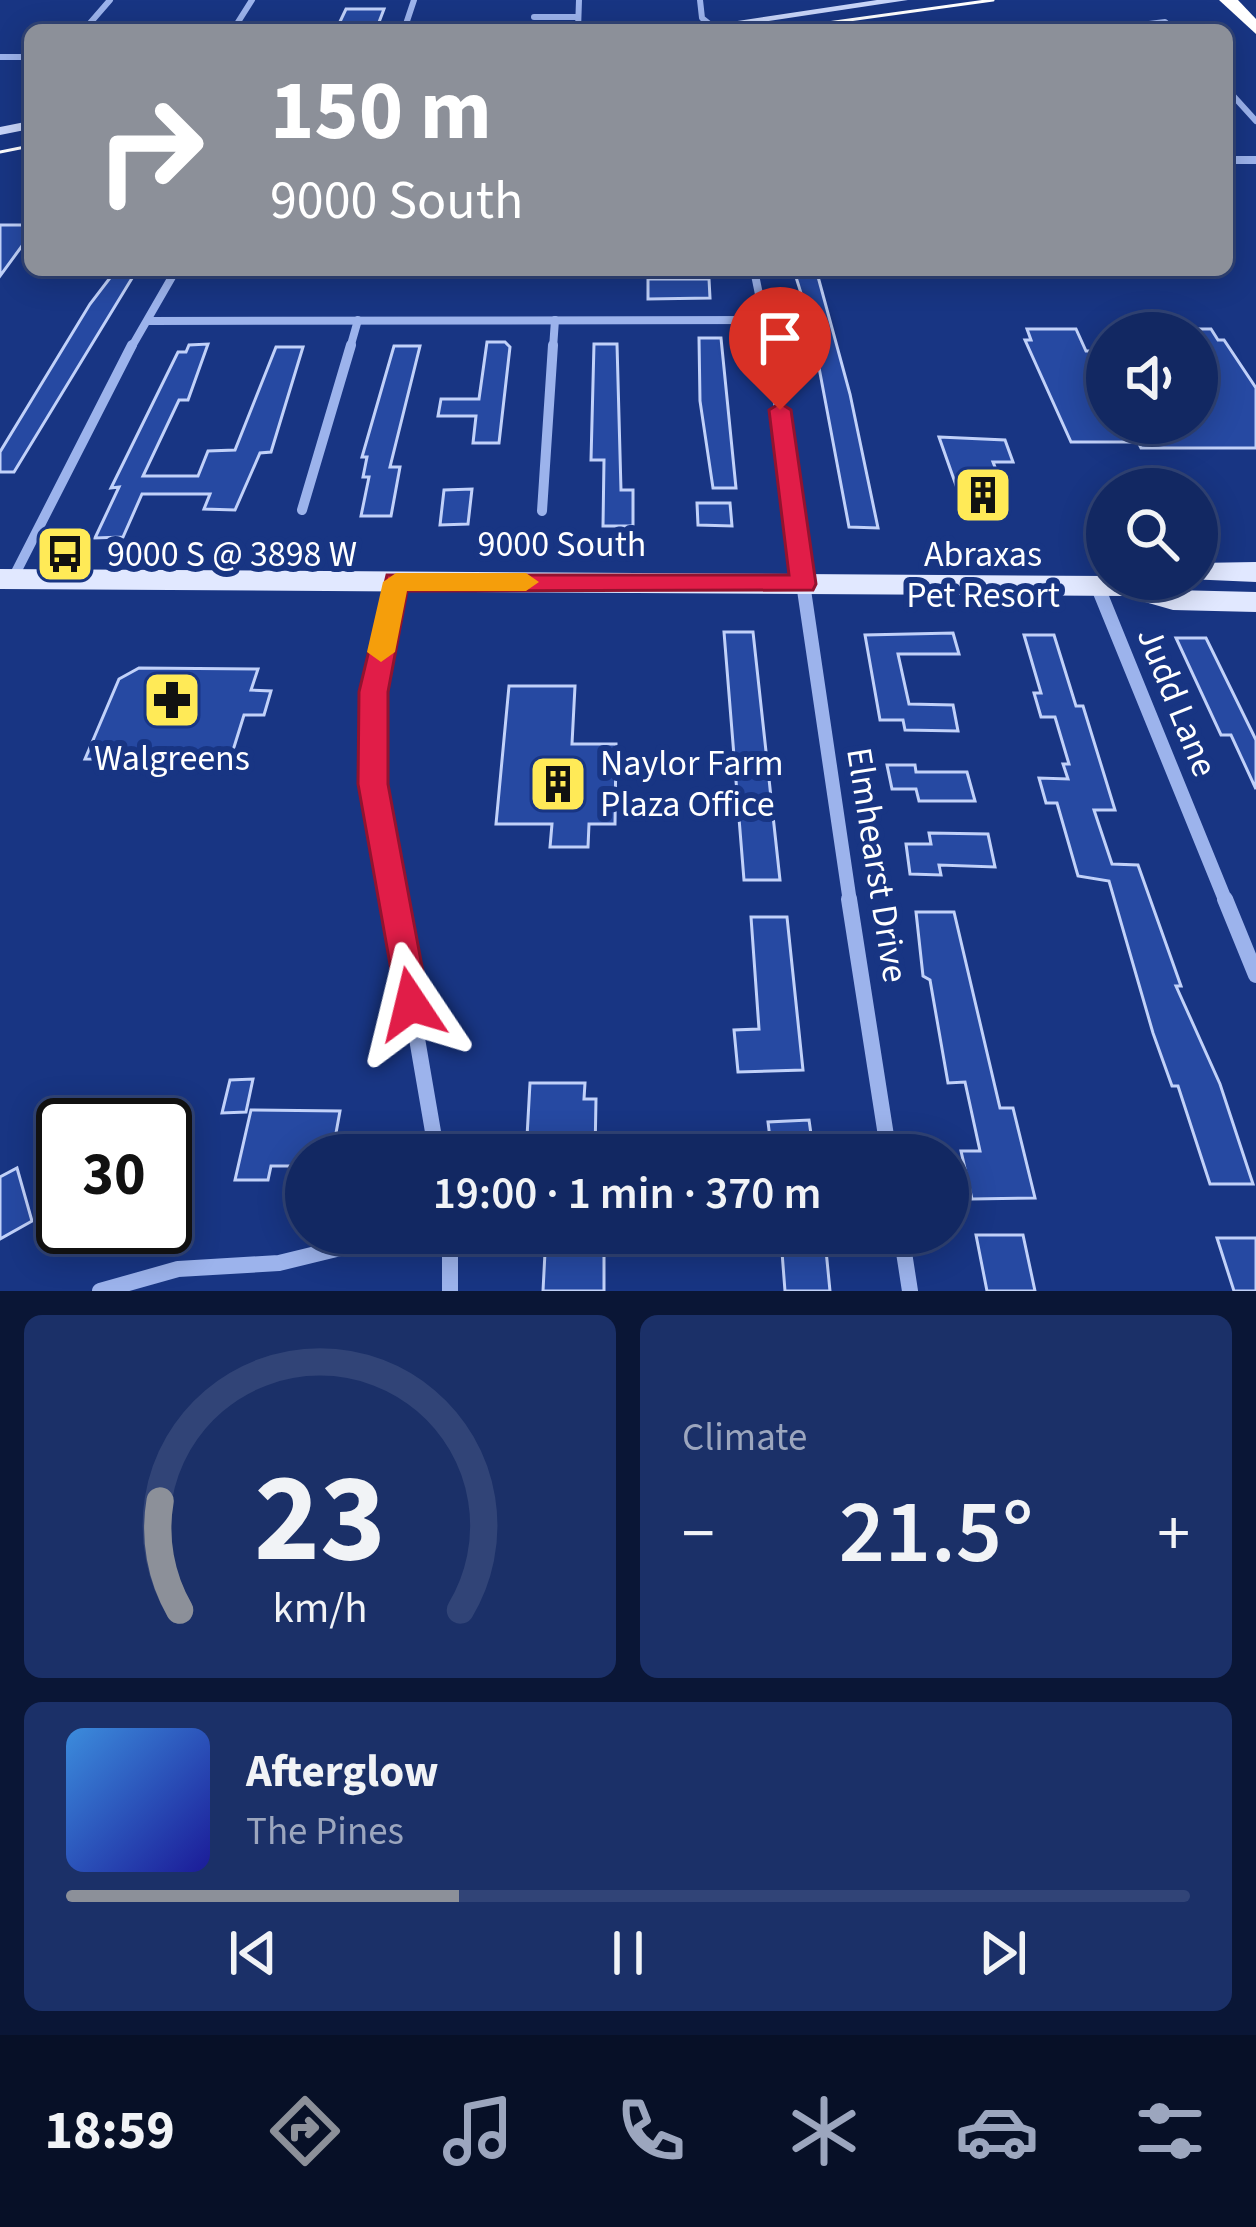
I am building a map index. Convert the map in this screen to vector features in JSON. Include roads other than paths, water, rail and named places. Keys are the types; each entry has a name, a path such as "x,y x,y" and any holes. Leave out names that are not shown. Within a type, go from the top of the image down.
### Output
{"highway":[{"path":"1228,0 1256,29"}],"main road":[{"path":"1218,573 1256,572"},
{"name":"9000 South","path":"6,579 1086,583"},
{"name":"9000 South","path":"1173,600 1256,602"}],"street":[{"path":"89,24 110,0"},
{"path":"578,24 579,0"},
{"path":"821,0 833,10"},
{"path":"727,24 902,0"},
{"path":"534,17 578,17"},
{"path":"1233,96 1256,121"},
{"path":"6,579 172,276"},
{"name":"Elmhearst Drive","path":"755,276 766,320 886,1134"},
{"path":"302,510 358,320"},
{"path":"542,512 555,320"},
{"path":"149,321 766,320"},
{"path":"396,582 374,692 373,784 433,1134"},
{"name":"Judd Lane","path":"1127,600 1256,975"},
{"path":"100,1291 178,1269 279,1263 316,1254"},
{"path":"450,1254 450,1291"},
{"path":"904,1254 910,1291"}],"tram line":[{"path":"820,24 993,0"},
{"path":"0,152 24,147"}],"place":[{"name":"Abraxas Pet Resort","path":"983,495"},
{"name":"9000 S @ 3898 W","path":"65,554"},
{"name":"Walgreens","path":"172,700"},
{"name":"Naylor Farm Plaza Office","path":"558,784"}]}
